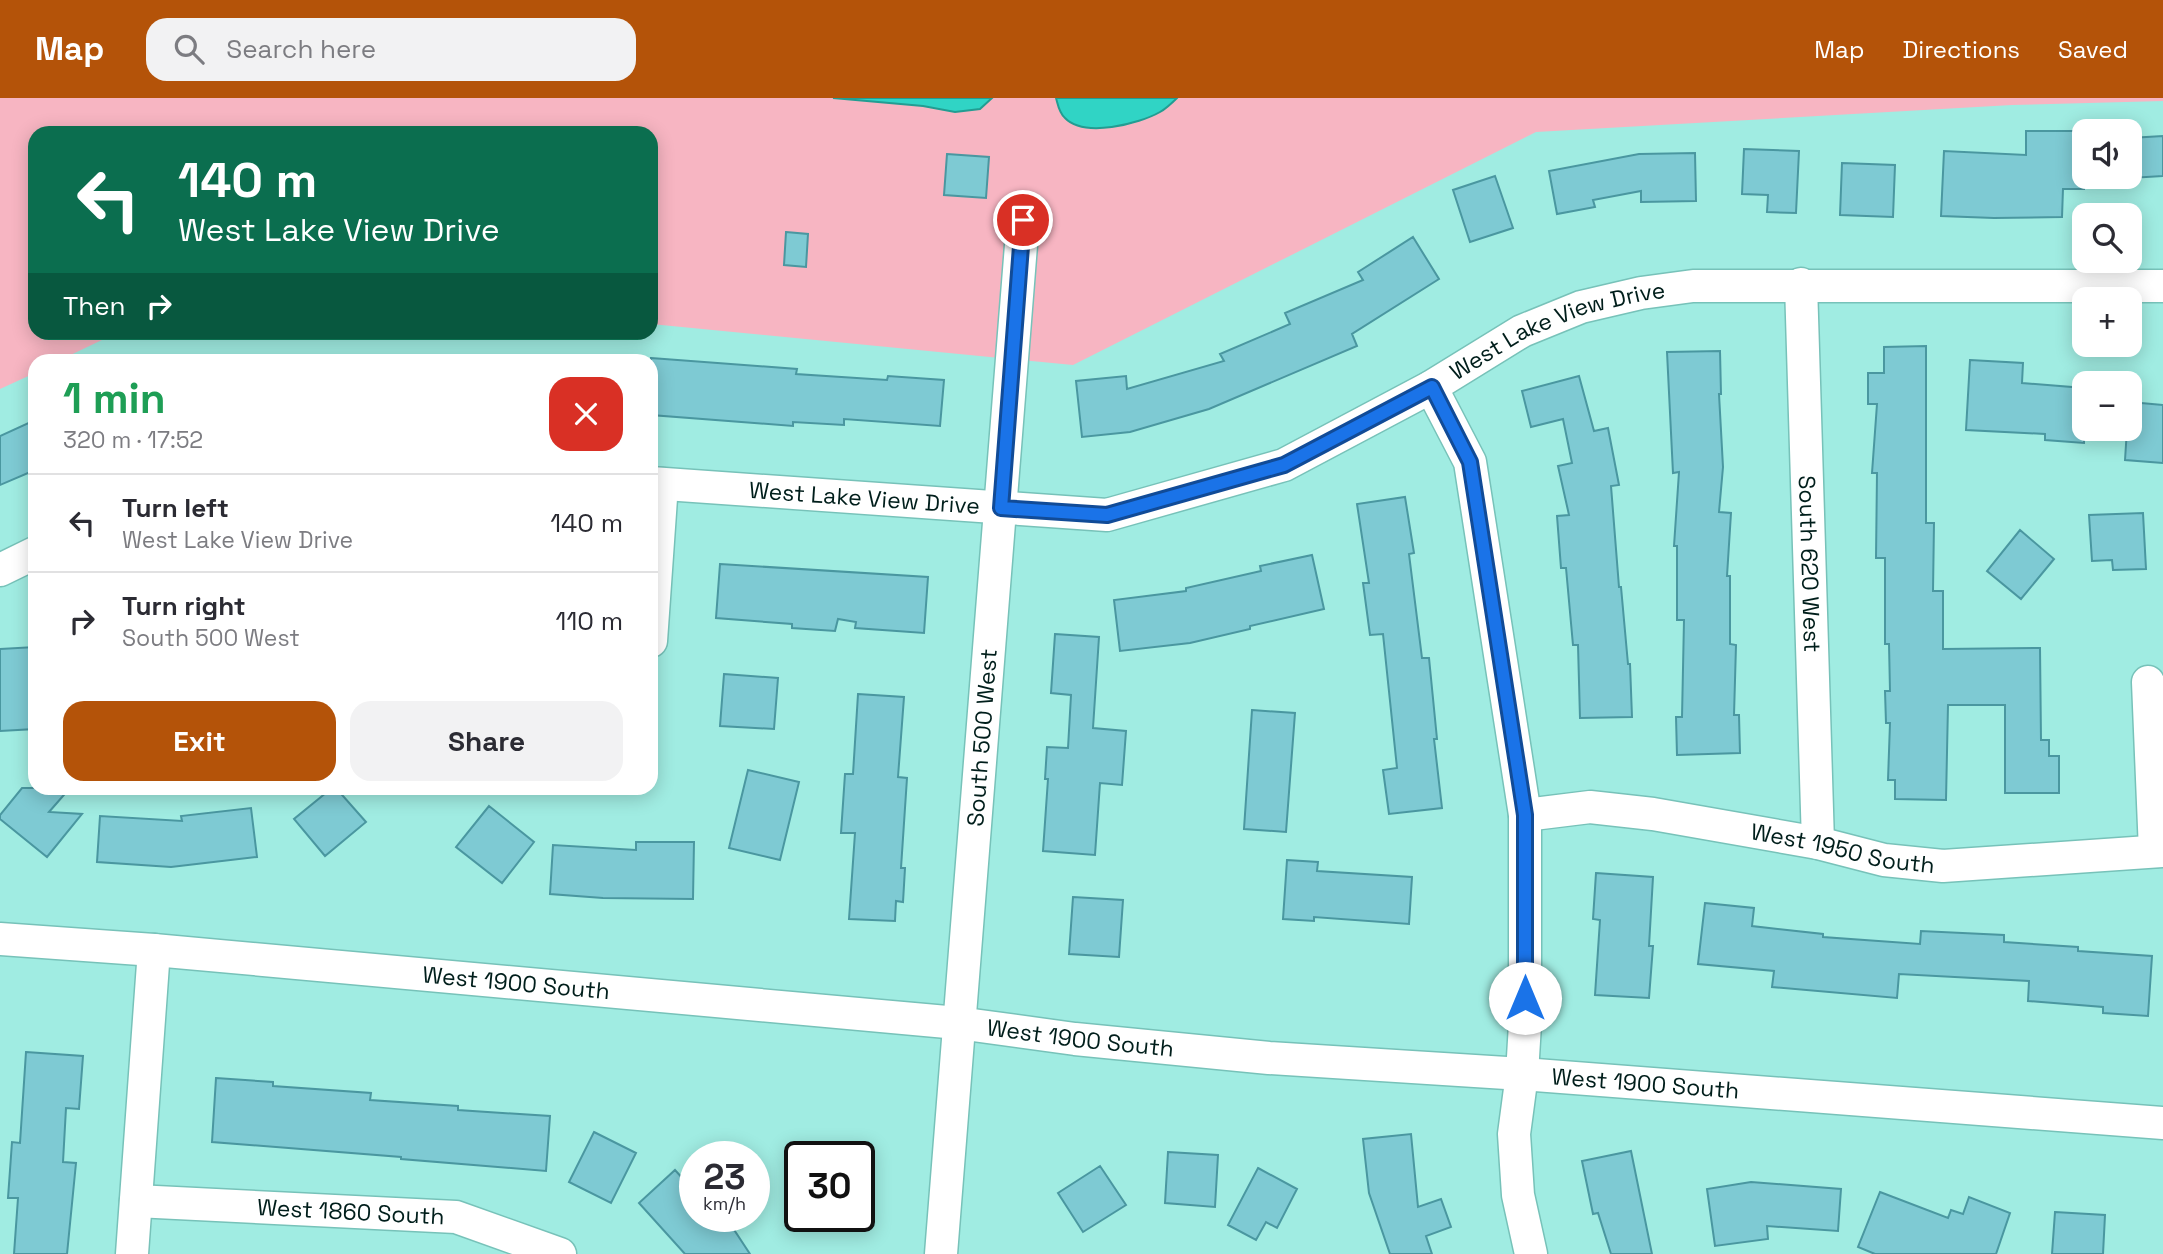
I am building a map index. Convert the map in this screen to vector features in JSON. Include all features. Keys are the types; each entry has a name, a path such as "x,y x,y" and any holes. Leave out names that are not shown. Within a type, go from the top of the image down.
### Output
{"street":[{"name":"South 500 West","path":"941,1254 1023,220"},
{"name":"West Lake View Drive","path":"658,484 1107,515 1284,465 1432,387 1522,331 1581,307 1641,293 1693,286 1801,284 2163,286"},
{"name":"South 620 West","path":"1801,284 1818,843"},
{"path":"1432,387 1470,462 1525,815 1525,1024 1514,1135 1518,1195 1531,1254"},
{"path":"0,570 28,556"},
{"path":"2148,682 2159,851"},
{"name":"West 1950 South","path":"1525,815 1590,807 1654,814 1818,843 1884,860 1943,866 2159,851"},
{"name":"West 1900 South","path":"0,939 153,950 958,1023 1075,1040 1269,1058 1522,1074 2163,1122"},
{"path":"132,1254 153,950"},
{"name":"West 1860 South","path":"136,1201 456,1217 560,1254"}],"shaded area":[{"path":"0,98 2163,98 2163,101 2012,105 1536,132 1073,365 658,325 658,126 28,126 28,340 102,340 73,354 28,354 28,376 0,389"}],"water":[{"path":"833,98 992,98 980,109 955,112 923,106"},
{"path":"1056,98 1177,98 1151,117 1098,128 1074,124 1065,118"}],"building":[{"path":"2026,131 2072,131 2072,189 2063,189 2062,217 1941,216 1944,151 2026,155"},
{"path":"2163,136 2163,176 2142,177 2142,137"},
{"path":"1744,149 1799,151 1796,213 1767,212 1768,195 1742,194"},
{"path":"1695,153 1696,201 1641,202 1641,191 1593,200 1595,207 1557,214 1549,171 1639,154"},
{"path":"947,154 989,157 986,198 944,195"},
{"path":"1842,163 1895,165 1893,217 1840,215"},
{"path":"1495,176 1513,228 1470,242 1453,190"},
{"path":"786,232 808,234 806,267 784,265"},
{"path":"1413,237 1439,279 1352,334 1357,346 1209,409 1130,432 1082,437 1076,381 1126,376 1127,389 1224,361 1220,354 1290,324 1285,313 1363,280 1358,272"},
{"path":"1926,346 1926,523 1934,523 1933,591 1943,591 1943,649 2040,648 2041,740 2049,740 2049,756 2059,756 2059,793 2005,793 2005,705 1948,705 1946,800 1895,799 1895,780 1888,780 1890,723 1886,723 1885,691 1890,691 1889,644 1885,644 1885,558 1876,558 1877,473 1872,473 1877,404 1868,404 1868,373 1884,373 1884,347"},
{"path":"1720,351 1719,394 1723,467 1719,512 1731,513 1727,576 1730,576 1730,644 1736,645 1734,715 1739,715 1740,753 1677,755 1676,717 1682,717 1684,620 1677,620 1677,546 1674,546 1679,472 1673,473 1667,352"},
{"path":"658,359 797,369 796,374 887,380 888,376 944,380 940,426 844,419 844,425 793,422 793,426 658,416"},
{"path":"1970,360 2023,363 2022,383 2072,387 2072,441 2084,443 2045,440 2045,434 1966,430"},
{"path":"1579,376 1594,431 1608,428 1619,485 1611,486 1619,587 1630,664 1632,717 1580,718 1578,645 1573,645 1566,568 1561,568 1557,516 1569,515 1558,466 1572,463 1563,419 1531,427 1522,391"},
{"path":"2142,403 2163,405 2163,463 2125,460 2126,441 2142,441"},
{"path":"28,423 28,473 0,485 0,436"},
{"path":"1405,497 1414,553 1409,554 1422,658 1429,658 1442,808 1389,814 1383,770 1397,768 1383,634 1370,635 1363,583 1369,583 1357,504"},
{"path":"2143,513 2146,569 2113,570 2112,560 2092,561 2089,515"},
{"path":"2020,530 2054,559 2021,599 1987,571"},
{"path":"1312,555 1324,609 1190,643 1120,651 1114,600 1186,591 1186,588 1261,571 1260,566"},
{"path":"720,564 928,577 924,633 855,628 856,622 838,619 835,631 792,628 792,624 716,618"},
{"path":"1055,634 1099,637 1093,728 1126,731 1122,785 1100,783 1095,855 1043,851 1048,779 1045,779 1047,747 1068,748 1071,695 1051,693"},
{"path":"28,647 28,729 0,731 0,649"},
{"path":"724,674 778,678 774,729 720,726"},
{"path":"858,694 904,697 898,777 907,778 901,868 905,868 903,902 896,901 895,921 849,919 855,833 841,833 845,774 853,774"},
{"path":"1252,710 1295,713 1286,832 1244,829"},
{"path":"748,770 799,782 780,860 729,848"},
{"path":"22,788 28,788 28,795 64,795 49,812 82,814 47,857 0,819 0,815"},
{"path":"323,795 342,795 366,822 325,856 294,819"},
{"path":"489,806 534,842 502,883 456,847"},
{"path":"251,808 257,857 171,867 97,862 100,816 182,821 181,816"},
{"path":"636,842 694,842 693,899 603,898 550,894 553,845 636,850"},
{"path":"1287,860 1318,862 1317,871 1412,877 1409,924 1314,917 1314,921 1283,919"},
{"path":"1596,873 1653,877 1649,946 1653,946 1649,998 1595,995 1600,920 1593,919"},
{"path":"1073,897 1123,900 1119,957 1069,954"},
{"path":"1705,903 1754,908 1752,926 1823,934 1823,937 1920,944 1921,931 2004,935 2004,942 2152,956 2148,1016 2103,1013 2103,1007 2028,1001 2029,981 1899,974 1897,998 1772,987 1774,971 1698,964"},
{"path":"26,1052 83,1056 79,1109 66,1108 63,1162 76,1163 67,1254 14,1254 18,1198 8,1198 12,1142 20,1143"},
{"path":"216,1078 273,1082 273,1086 371,1093 370,1100 458,1106 458,1110 550,1116 546,1171 212,1142"},
{"path":"594,1132 636,1153 611,1203 569,1182"},
{"path":"1411,1134 1418,1207 1441,1199 1451,1227 1426,1236 1432,1254 1390,1254 1369,1193 1363,1139"},
{"path":"1631,1151 1652,1254 1611,1254 1598,1213 1593,1214 1582,1161"},
{"path":"1168,1152 1218,1155 1215,1207 1165,1203"},
{"path":"1100,1166 1126,1205 1083,1232 1058,1193"},
{"path":"1258,1168 1297,1189 1277,1228 1266,1222 1256,1240 1228,1225"},
{"path":"675,1170 679,1174 679,1232 736,1232 750,1254 685,1254 639,1203"},
{"path":"1751,1182 1841,1189 1838,1231 1767,1226 1768,1239 1715,1246 1707,1189"},
{"path":"1880,1192 1948,1218 1951,1210 1963,1214 1969,1197 2010,1213 1996,1254 1875,1254 1858,1247"},
{"path":"2055,1212 2105,1215 2103,1254 2052,1254"}],"route":[{"path":"1023,220 1001,508 1107,515 1284,465 1432,387 1470,462 1525,815 1525,998"}]}
